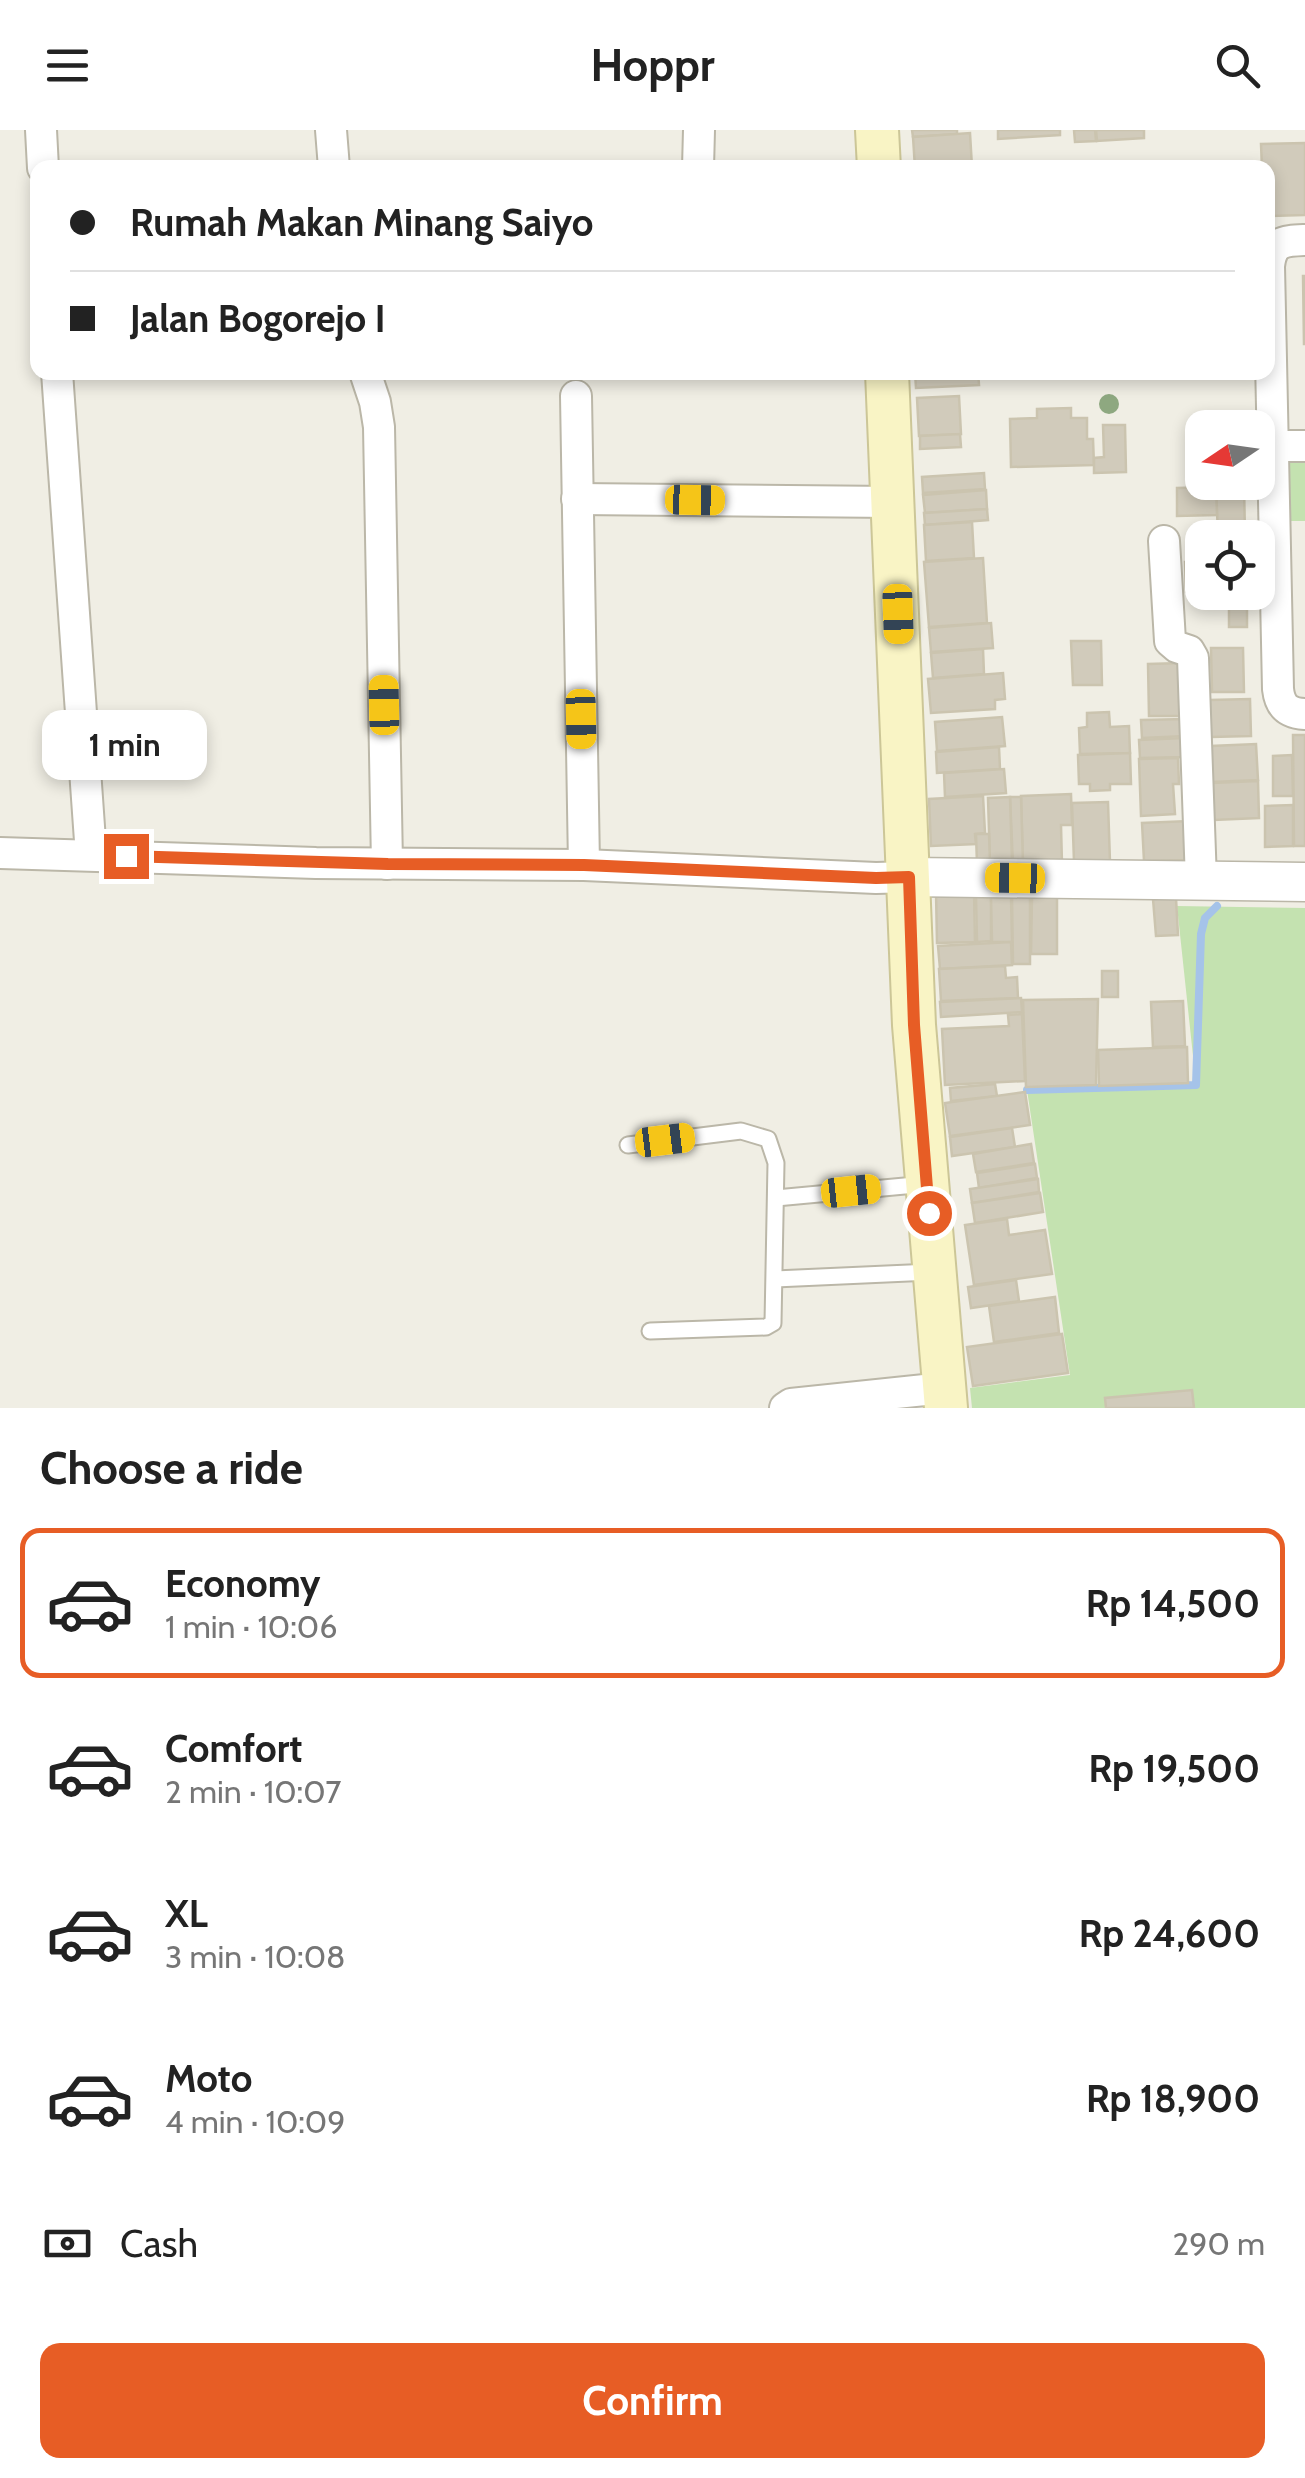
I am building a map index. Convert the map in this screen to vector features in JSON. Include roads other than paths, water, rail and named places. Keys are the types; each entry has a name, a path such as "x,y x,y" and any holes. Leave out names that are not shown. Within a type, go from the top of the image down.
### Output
{"main road":[{"path":"877,130 879,160"},
{"path":"888,380 914,1025 945,1398"}],"street":[{"path":"40,130 42,160"},
{"path":"331,130 333,160"},
{"path":"698,160 699,130"},
{"path":"1275,248 1283,242 1299,240"},
{"path":"58,380 91,855"},
{"path":"367,380 379,427 388,864"},
{"path":"1272,380 1272,410"},
{"path":"576,396 584,865"},
{"path":"1275,446 1305,446"},
{"path":"1275,456 1290,532 1279,696 1288,711 1305,714"},
{"path":"577,499 893,502"},
{"path":"1164,541 1170,641 1189,650 1193,658 1201,881"},
{"path":"0,853 388,864 584,865 876,878 1305,882"},
{"path":"785,1408 792,1404 945,1398"}],"lane":[{"path":"628,1145 740,1131 768,1139 776,1163 772,1325 650,1331"},
{"path":"776,1198 926,1184"},
{"path":"775,1279 934,1272"}],"waterway":[{"path":"1027,1090 1196,1085 1201,934 1205,918 1217,906"}]}
